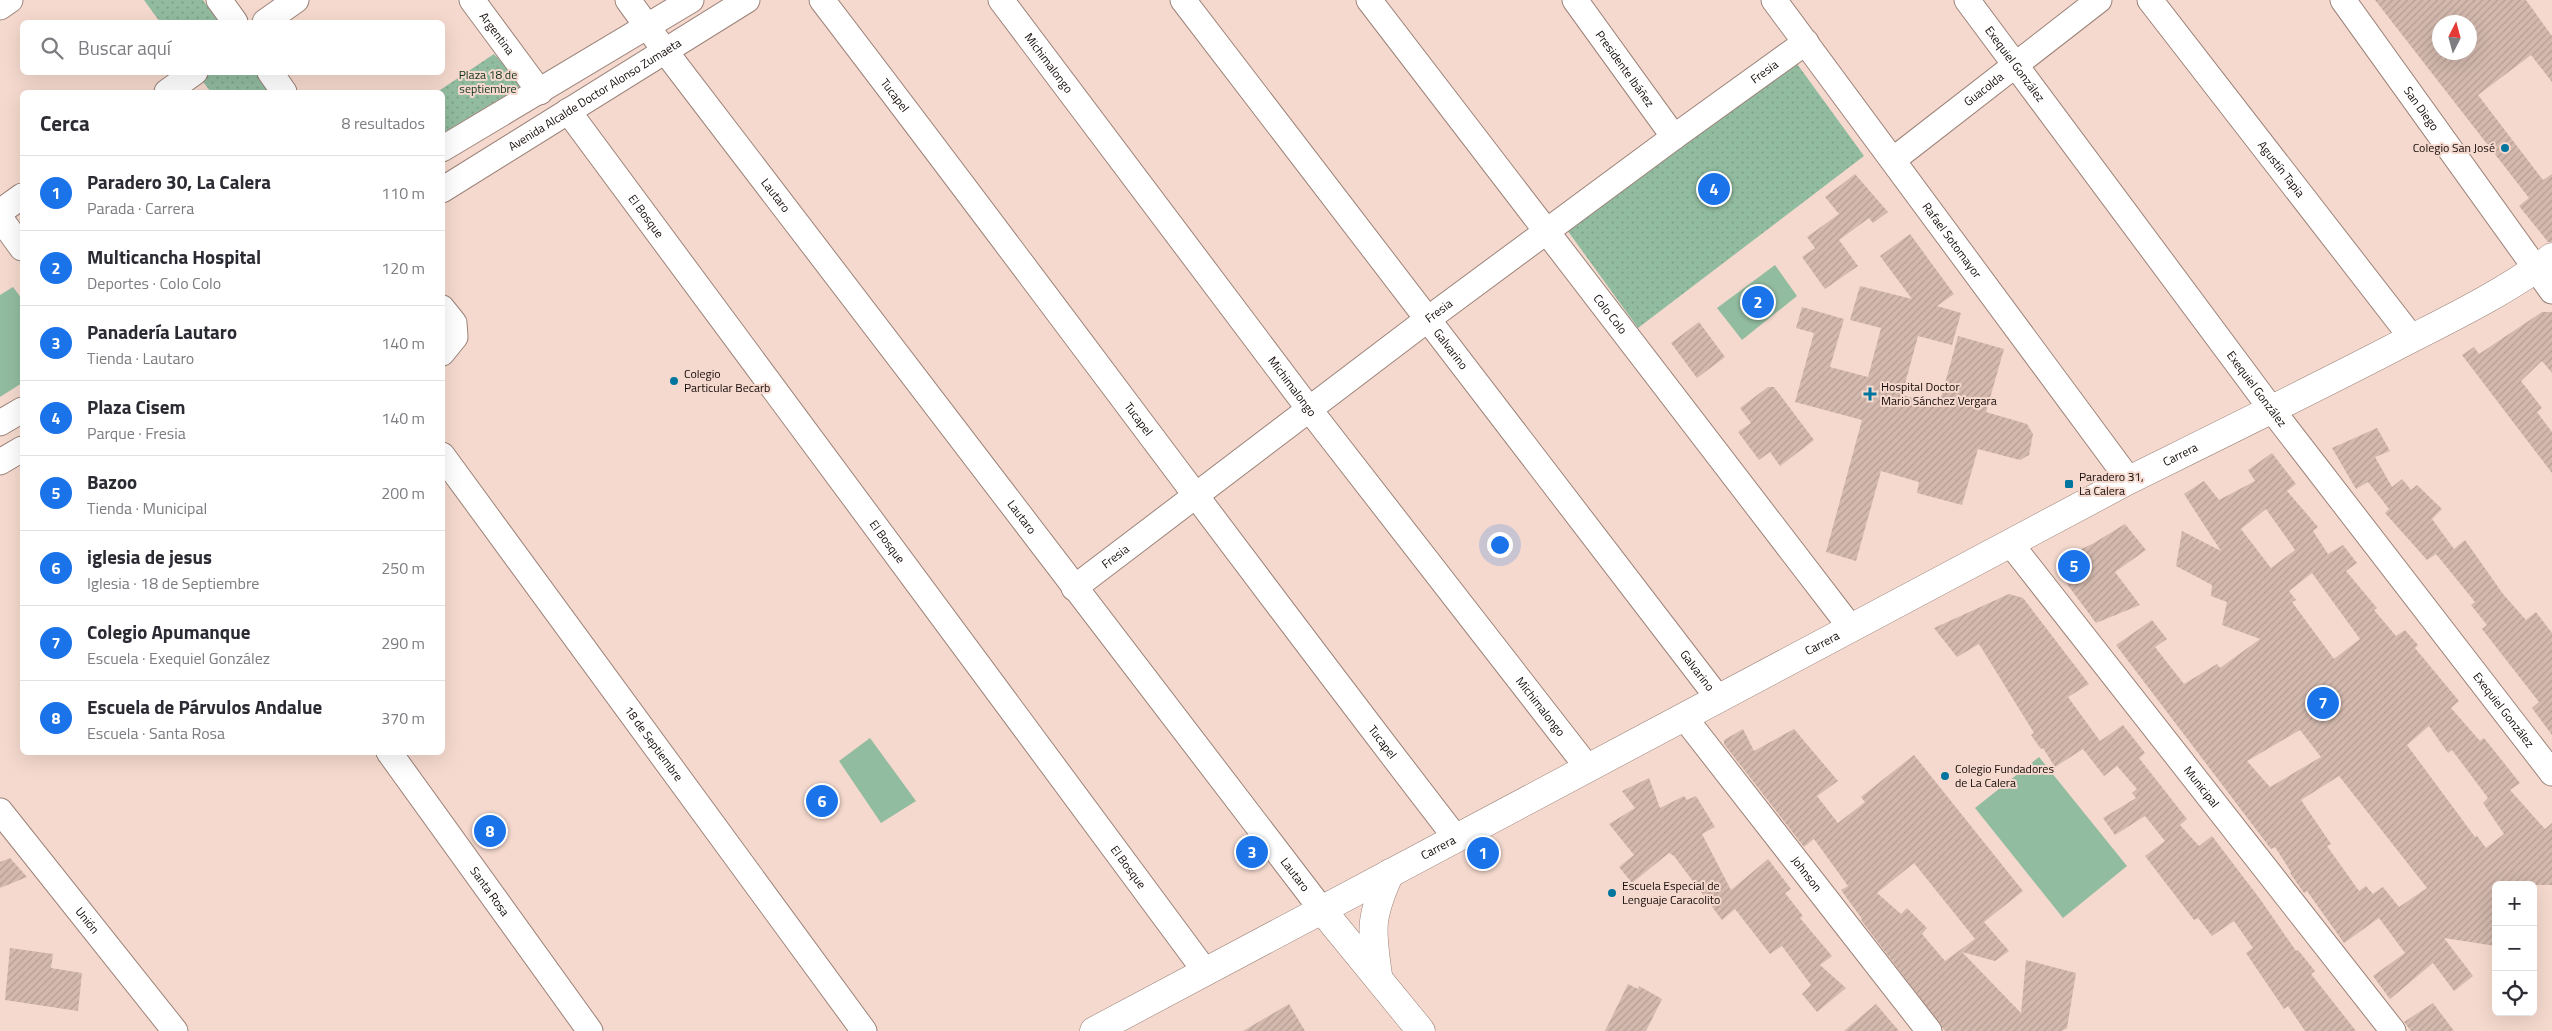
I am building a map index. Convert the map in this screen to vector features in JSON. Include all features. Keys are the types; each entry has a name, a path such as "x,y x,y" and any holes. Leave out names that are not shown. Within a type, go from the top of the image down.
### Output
{"main road":[{"name":"Carrera","path":"1094,1031 2128,480 2272,410 2412,338 2544,263"},
{"path":"1378,975 1373,934 1373,915 1390,873"},
{"name":"Lautaro","path":"1322,910 1378,975 1421,1031"}],"street":[{"path":"0,7 10,0"},
{"path":"219,0 234,20"},
{"path":"268,20 296,0"},
{"name":"Argentina","path":"472,0 540,92"},
{"name":"Lautaro","path":"628,0 649,26 664,51 1322,910"},
{"path":"445,147 691,0"},
{"name":"Avenida Alcalde Doctor Alonso Zumaeta","path":"445,188 747,0"},
{"name":"Tucapel","path":"822,0 984,212 1196,497 1456,838"},
{"name":"Michimalongo","path":"1001,0 1309,409 1588,768"},
{"name":"Galvarino","path":"1183,0 1718,698"},
{"name":"Colo Colo","path":"1369,0 1851,628"},
{"name":"Presidente Ibáñez","path":"1576,0 1674,137"},
{"name":"Rafael Sotomayor","path":"1774,0 2128,480"},
{"name":"Exequiel González","path":"1967,0 2272,410 2552,773"},
{"name":"Guacolda","path":"1893,160 2099,0"},
{"name":"Agustín Tapia","path":"2150,0 2412,338"},
{"name":"San Diego","path":"2343,0 2544,263 2552,291"},
{"name":"Fresia","path":"1074,588 1547,230 1806,42"},
{"path":"170,90 191,75"},
{"path":"272,75 283,90"},
{"name":"El Bosque","path":"568,112 1206,972"},
{"path":"0,212 20,197"},
{"path":"0,218 20,245"},
{"path":"445,312 454,323 455,337 445,349"},
{"path":"0,423 20,411"},
{"path":"0,462 20,450"},
{"name":"18 de Septiembre","path":"445,459 864,1031"},
{"name":"Municipal","path":"2010,543 2393,1031"},
{"name":"Johnson","path":"1684,717 1929,1031"},
{"name":"Santa Rosa","path":"391,755 590,1031"},
{"name":"Unión","path":"0,811 175,1031"}],"green space":[{"path":"144,0 203,0 218,20 159,20"},
{"name":"Plaza 18 de septiembre","path":"494,54 523,85 445,132 445,90 440,90"},
{"path":"1792,57 1864,156 1638,328 1562,223"},
{"path":"198,75 257,75 269,90 209,90"},
{"path":"1775,265 1797,296 1742,340 1717,308"},
{"path":"13,287 20,296 20,384 0,397 0,295"},
{"path":"870,738 916,801 881,823 839,761"},
{"path":"2039,757 2127,866 2063,918 1975,808"}],"building":[{"path":"2375,0 2526,0 2552,36 2552,82 2531,55 2478,95 2543,180 2552,174 2552,242 2548,242 2519,206 2529,198"},
{"path":"1855,174 1888,212 1873,223 1869,218 1839,240 1858,266 1825,289 1802,257 1815,248 1807,237 1839,214 1825,197"},
{"path":"1910,234 1954,294 1937,306 1961,313 1952,345 1918,336 1902,395 1939,405 1958,336 2004,349 1986,412 2027,424 2033,434 2029,455 2020,460 1978,449 1962,505 1917,493 1919,482 1881,471 1856,561 1826,552 1862,420 1795,402 1814,333 1796,328 1802,307 1844,319 1830,367 1868,377 1881,328 1850,320 1860,286 1912,299 1880,256"},
{"path":"2542,312 2552,312 2552,373 2542,361 2521,381 2542,408 2537,412 2552,432 2552,473 2462,355 2474,347 2479,354"},
{"path":"1699,322 1725,357 1697,378 1671,343"},
{"path":"1768,387 1774,387 1814,440 1780,466 1770,452 1759,460 1738,432 1751,423 1740,408"},
{"path":"2377,428 2390,451 2375,457 2392,487 2402,479 2411,490 2417,485 2442,509 2432,519 2454,549 2465,540 2503,594 2526,620 2536,612 2552,633 2552,735 2532,708 2539,702 2482,629 2487,625 2471,605 2475,602 2436,554 2427,560 2385,513 2389,509 2368,482 2356,489 2332,448"},
{"path":"2272,453 2296,484 2287,491 2318,527 2313,531 2328,554 2343,545 2357,563 2346,571 2377,608 2374,610 2396,636 2405,630 2418,645 2415,648 2459,701 2451,708 2480,741 2484,738 2520,783 2510,790 2545,829 2552,823 2552,885 2537,885 2537,881 2492,881 2492,945 2444,938 2473,976 2454,991 2433,963 2390,999 2373,976 2405,953 2379,918 2344,943 2307,891 2304,893 2275,847 2271,849 2116,645 2152,620 2167,639 2155,647 2184,684 2217,664 2220,668 2260,639 2222,625 2227,602 2211,596 2212,585 2176,566 2182,531 2221,551 2184,494 2204,481 2219,500 2255,481 2248,470","holes":["2266,509 2295,550 2271,568 2241,529","2312,573 2360,639 2334,659 2292,602 2296,600 2289,591","2429,726 2448,753 2452,750 2488,798 2483,803 2504,834 2486,848 2477,836 2475,837 2407,745","2300,730 2321,757 2270,787 2247,761","2339,776 2427,888 2399,907 2383,887 2373,894 2366,886 2359,891 2327,846 2331,844 2301,800"]},
{"path":"2125,524 2146,550 2115,572 2140,605 2096,623 2058,572 2061,559 2094,543"},
{"path":"2009,594 2023,598 2089,684 2068,697 2100,741 2123,725 2145,753 2139,758 2187,819 2180,825 2199,846 2212,836 2260,899 2296,951 2298,950 2315,971 2311,974 2356,1031 2305,1031 2288,1006 2284,1009 2246,953 2253,948 2234,921 2212,936 2198,918 2194,920 2145,856 2165,841 2145,816 2115,835 2103,818 2136,798 2132,793 2137,789 2117,766 2104,776 2083,749 2055,767 2043,748 2041,749 2031,735 2034,733 1979,644 1957,657 1934,628"},
{"path":"1743,729 1754,751 1794,729 1838,781 1817,796 1838,823 1865,802 1861,797 1914,755 2023,891 1984,922 2009,951 1995,961 1962,952 2021,1013 2026,960 2076,973 2067,1028 2062,1031 1945,1031 1861,920 1841,890 1848,886 1814,839 1804,847 1724,744 1724,740","holes":["1914,863 1975,939 1945,961 1922,934 1927,928 1907,908 1901,914 1877,893"]},
{"path":"1649,778 1660,808 1684,796 1687,800 1696,796 1715,827 1702,834 1731,890 1768,859 1791,889 1785,893 1803,916 1800,918 1832,956 1820,965 1846,988 1817,1012 1802,994 1811,985 1782,946 1770,954 1735,909 1722,920 1674,856 1669,853 1632,883 1619,867 1634,855 1609,824 1635,808 1622,791"},
{"path":"10,858 27,877 0,888 0,862"},
{"path":"10,948 53,954 51,968 82,973 78,1011 5,1000"},
{"path":"1628,984 1638,989 1639,986 1662,999 1646,1031 1605,1031"},
{"path":"2433,1003 2454,1031 2411,1031 2404,1022"},
{"path":"1289,1004 1305,1031 1243,1031"},
{"path":"1876,1004 1899,1031 1844,1031"}],"place":[{"name":"Colegio San José","path":"2505,148"},
{"name":"Plaza Cisem","path":"1714,189"},
{"name":"Multicancha Hospital","path":"1758,302"},
{"name":"Colegio Particular Becarb","path":"674,381"},
{"name":"Hospital Doctor Mario Sánchez Vergara","path":"1870,394"},
{"name":"Paradero 31, La Calera","path":"2069,484"},
{"name":"Bazoo","path":"2074,566"},
{"name":"Colegio Apumanque","path":"2323,703"},
{"name":"Colegio Fundadores de La Calera","path":"1945,776"},
{"name":"iglesia de jesus","path":"822,801"},
{"name":"Escuela de Párvulos Andalue","path":"490,831"},
{"name":"Panadería Lautaro","path":"1252,852"},
{"name":"Paradero 30, La Calera","path":"1483,853"},
{"name":"Escuela Especial de Lenguaje Caracolito","path":"1612,893"}]}
